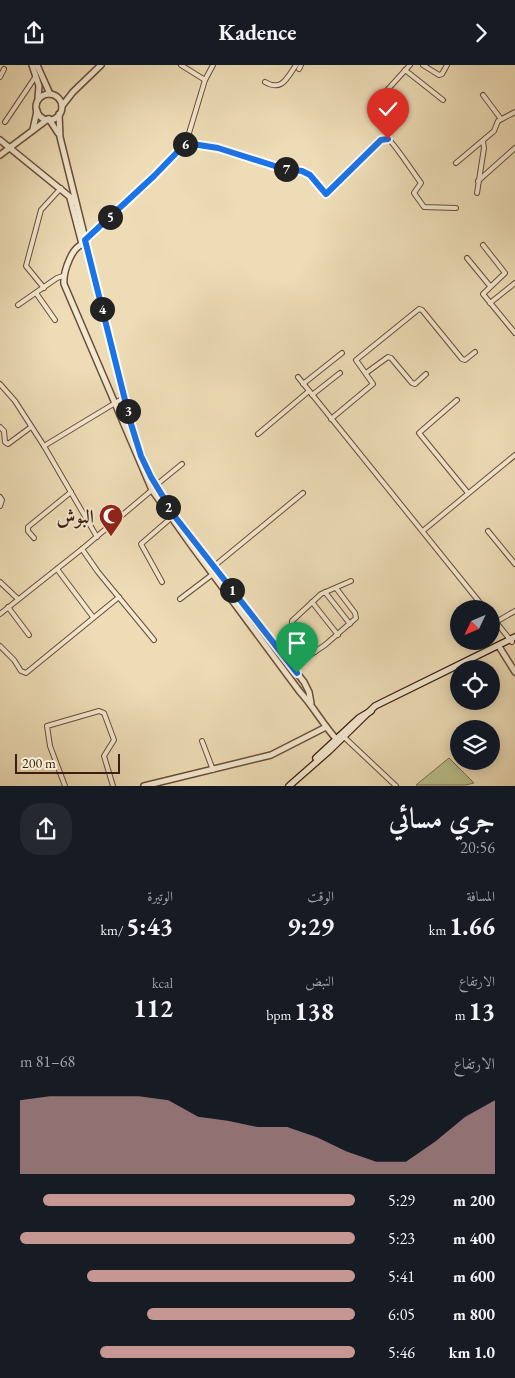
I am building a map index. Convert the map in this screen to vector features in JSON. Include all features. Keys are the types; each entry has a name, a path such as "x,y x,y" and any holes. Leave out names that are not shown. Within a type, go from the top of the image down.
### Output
{"main road":[{"path":"500,648 513,640"},
{"path":"373,710 375,706 513,640"},
{"path":"288,785 340,739 361,716 496,650"}],"street":[{"path":"31,131 35,123 40,91 32,65"},
{"path":"38,65 52,94 60,100 60,137 84,243"},
{"path":"37,111 42,117 48,119 55,118 76,89 101,65"},
{"path":"181,65 205,80"},
{"path":"213,65 205,80 186,143 84,243 68,261 63,276 67,293 114,403 154,488 171,518 212,574 307,686 310,703"},
{"path":"380,99 410,65"},
{"path":"423,65 439,75 442,74 447,65"},
{"path":"265,82 272,86 278,86 299,66"},
{"path":"0,77 4,69"},
{"path":"406,70 443,100"},
{"path":"5,122 36,76"},
{"path":"38,100 44,95 63,95 76,89"},
{"path":"482,95 501,119"},
{"path":"456,163 494,131 501,119 515,112"},
{"path":"0,155 48,119"},
{"path":"48,119 60,137"},
{"path":"186,143 218,148 281,168 302,171 310,175 326,194 381,140 386,138 391,140 395,150 421,183 414,193 424,207 456,208"},
{"path":"0,140 75,201"},
{"path":"477,193 484,148 483,141"},
{"path":"478,181 515,148"},
{"path":"44,288 26,266 41,210 61,189"},
{"path":"70,197 125,397 132,438"},
{"path":"483,245 505,271 483,293 515,333"},
{"path":"467,258 490,286"},
{"path":"18,305 63,276"},
{"path":"490,303 515,283"},
{"path":"36,293 55,320"},
{"path":"331,419 374,383 356,360 419,309 462,359 465,360 475,352"},
{"path":"303,384 342,353"},
{"path":"366,373 388,357 391,358 412,383 426,374"},
{"path":"312,395 340,373"},
{"path":"298,377 424,530 478,600"},
{"path":"0,384 15,401 44,446 96,537"},
{"path":"258,434 309,391"},
{"path":"44,446 125,397"},
{"path":"457,400 419,433 468,493"},
{"path":"0,427 4,431 5,442 8,444 31,427"},
{"path":"424,530 515,455"},
{"path":"0,614 58,569 182,464"},
{"path":"154,488 251,619 326,727 396,785"},
{"path":"34,538 28,531 28,527 71,492"},
{"path":"213,567 303,493"},
{"path":"0,497 2,500 0,505"},
{"path":"162,582 141,544 171,518"},
{"path":"488,531 515,564"},
{"path":"82,549 154,640"},
{"path":"58,569 93,617"},
{"path":"180,599 212,574"},
{"path":"315,652 292,622 312,601 325,592 351,581"},
{"path":"0,582 18,599"},
{"path":"292,667 338,635 355,620 356,615 336,588"},
{"path":"325,592 350,625"},
{"path":"0,646 14,660 21,671 26,673 119,597"},
{"path":"312,601 338,635"},
{"path":"8,607 29,635"},
{"path":"500,620 515,611"},
{"path":"500,626 513,640"},
{"path":"500,648 515,671"},
{"path":"65,785 54,759 47,726 101,711 104,713 114,740 104,756 113,785"},
{"path":"144,785 271,755 326,727"},
{"path":"202,741 213,770"}],"green space":[{"path":"449,758 450,770 461,770 474,783 466,785 416,785"}],"place":[{"name":"البوش","path":"111,537"}],"route":[{"path":"297,673 176,518 160,495 151,477 134,436 85,240 154,176 186,143 196,143 235,152 281,168 302,171 310,175 322,192 326,194 381,140 388,139"}]}
